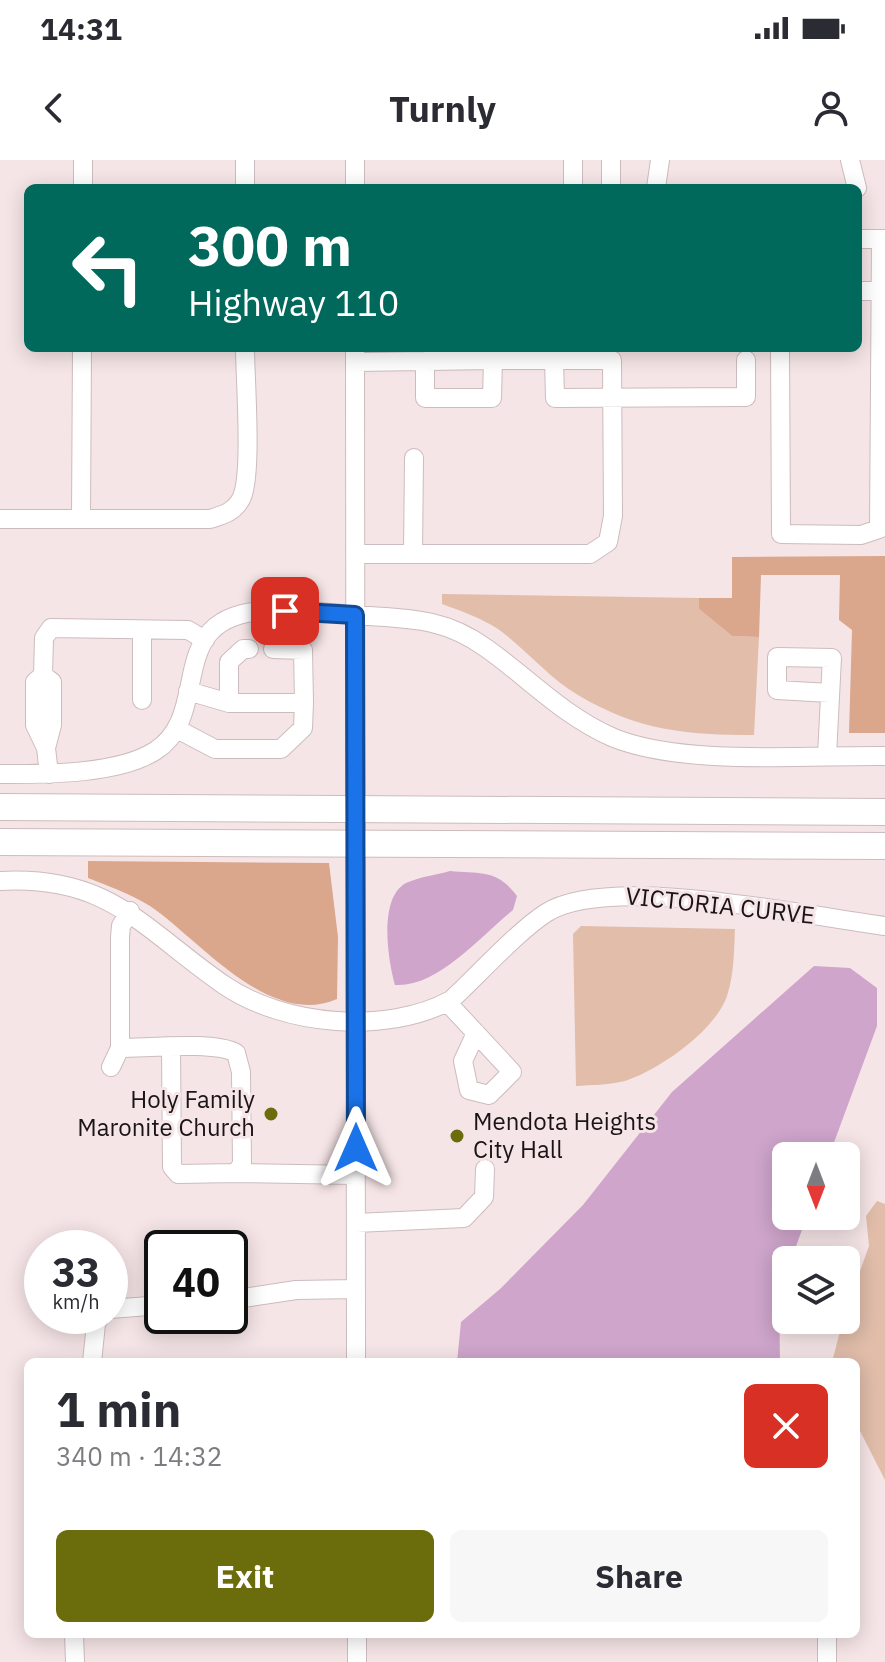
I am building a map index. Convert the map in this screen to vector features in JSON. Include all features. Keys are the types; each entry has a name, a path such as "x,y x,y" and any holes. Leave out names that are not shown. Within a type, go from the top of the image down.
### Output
{"highway":[{"path":"0,807 885,812"},
{"path":"0,842 885,846"}],"street":[{"path":"83,160 83,184"},
{"path":"245,160 245,184"},
{"path":"355,160 355,184"},
{"path":"573,160 573,184"},
{"path":"611,160 611,184"},
{"path":"657,184 660,160"},
{"path":"850,160 856,184"},
{"path":"780,352 781,534 861,535 879,529 883,239 862,239"},
{"path":"862,291 880,291"},
{"path":"81,519 82,352"},
{"path":"0,519 210,519 235,508 245,486 245,352"},
{"path":"355,554 590,554 600,550 612,532 612,354 554,360 425,361 355,355 355,554 355,844 356,1358"},
{"path":"425,361 425,398 492,398 493,360"},
{"path":"554,360 555,398 746,397 746,360"},
{"path":"413,554 414,458"},
{"path":"0,774 49,774 105,766 155,751 177,729 192,664 205,640 225,621 249,612 328,611 411,617 455,629 487,648 577,720 617,739 662,751 885,756"},
{"path":"49,774 46,748 35,725 35,682 43,675 44,638 51,628 188,630 205,640"},
{"path":"142,630 142,700"},
{"path":"229,703 229,662 243,649 249,649"},
{"path":"177,729 215,749 281,749 303,728 303,650 273,649"},
{"path":"188,691 229,703 304,703"},
{"path":"827,755 830,693"},
{"name":"VICTORIA CURVE","path":"0,881 54,882 93,893 130,911 226,986 259,1003 293,1014 356,1020 397,1020 447,1002 547,912 607,895 647,894 885,926"},
{"path":"111,1067 120,1048 121,926 130,911"},
{"path":"447,1002 476,1033"},
{"path":"120,1048 228,1048 240,1061 242,1164 236,1173"},
{"path":"171,1048 172,1167 178,1174 356,1175"},
{"path":"356,1223 464,1218 484,1197 485,1169"},
{"path":"248,1297 296,1290 356,1289"},
{"path":"92,1358 95,1334"},
{"path":"74,1638 75,1662"},
{"path":"357,1638 357,1662"},
{"path":"827,1638 827,1662"}],"shaded area":[{"path":"885,556 885,733 849,733 852,630 839,620 840,575 761,575 759,637 732,636 699,609 699,598 732,598 732,557"},
{"path":"442,594 699,598 699,609 732,636 759,637 754,735 707,734 663,728 600,707 557,680 498,629 442,604"},
{"path":"88,861 329,863 338,937 337,999 311,1005 286,1002 261,991 236,976 150,906 88,878"},
{"path":"450,871 488,874 502,881 517,896 513,910 442,969 411,984 395,985 387,931 391,902 406,883"},
{"path":"581,926 735,929 731,979 721,1009 684,1048 639,1076 607,1084 576,1086 573,934"},
{"path":"814,966 850,968 877,988 877,1026 834,1142 772,1142 772,1230 802,1230 796,1246 772,1246 772,1334 780,1334 780,1358 457,1358 461,1322 500,1289 583,1205 672,1092"},
{"path":"877,1201 885,1204 885,1480 860,1431 860,1358 833,1358 839,1334 860,1334 860,1271 869,1246 866,1216"}],"place":[{"name":"Holy Family Maronite Church","path":"271,1114"},
{"name":"Mendota Heights City Hall","path":"457,1136"}],"route":[{"path":"285,611 328,611 355,615 356,1148"}]}
